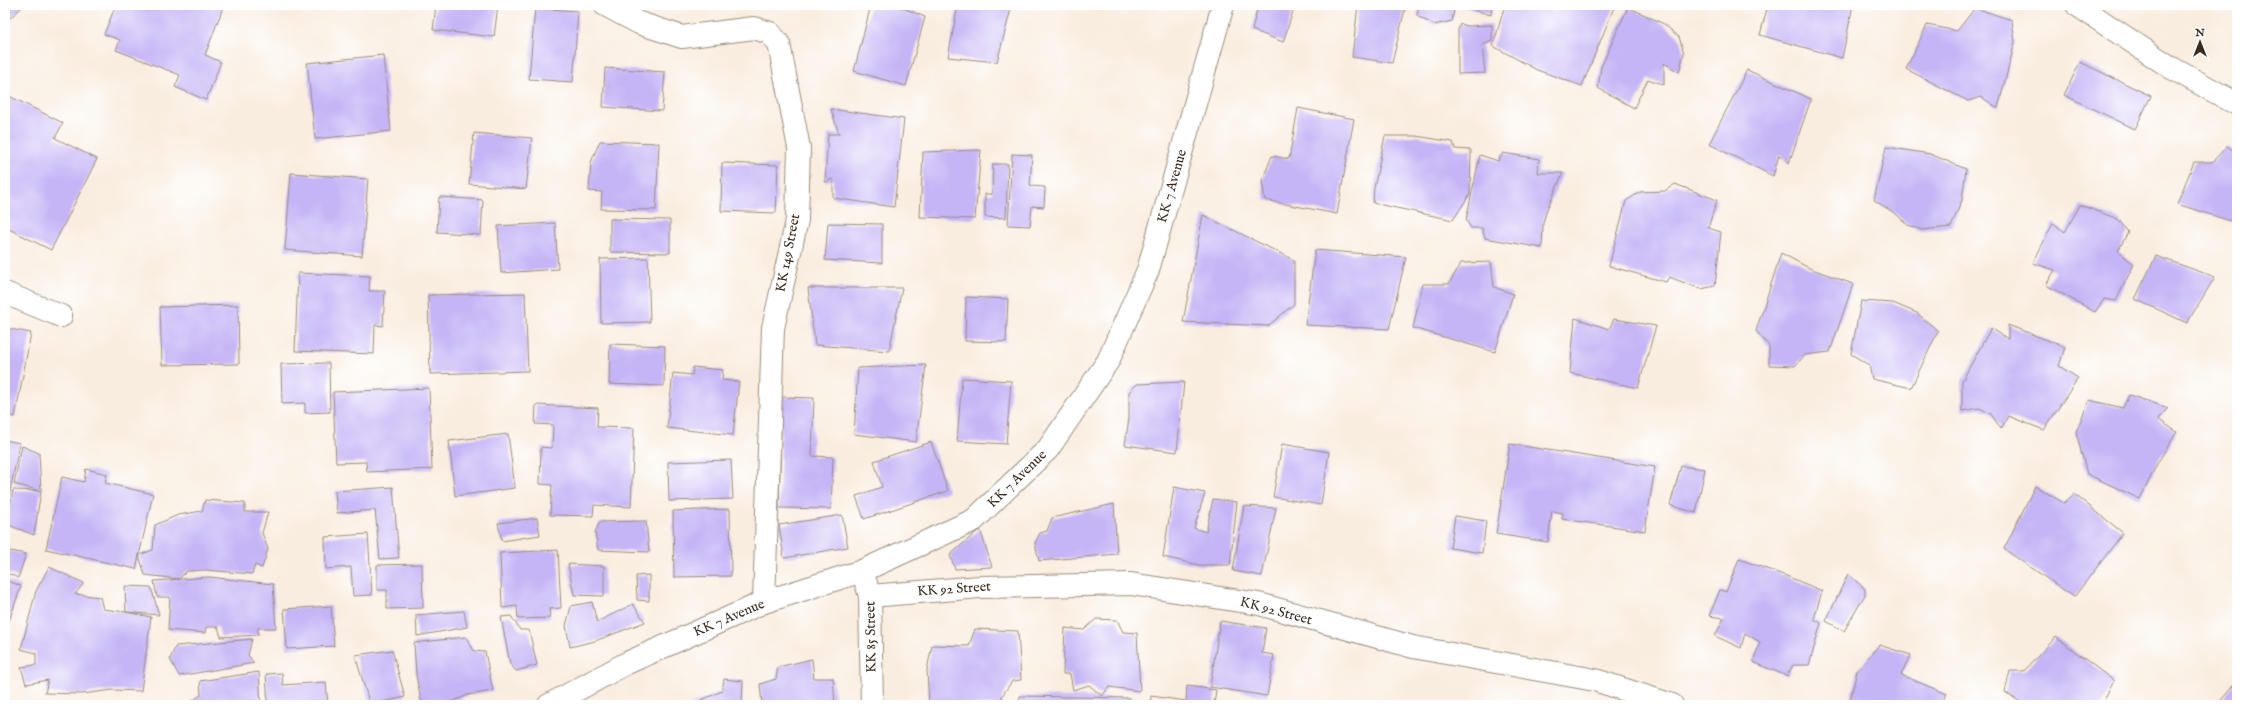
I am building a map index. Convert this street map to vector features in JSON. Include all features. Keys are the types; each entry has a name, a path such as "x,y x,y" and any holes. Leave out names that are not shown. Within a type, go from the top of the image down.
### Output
{"street":[{"name":"KK 149 Street","path":"605,5 639,23 682,37 754,28 770,33 779,44 799,148 797,220 773,328 764,602"},
{"name":"KK 7 Avenue","path":"549,705 627,663 764,602 862,571 974,520 1048,449 1108,361 1148,270 1223,5"},
{"path":"2077,5 2170,67 2237,104"},
{"path":"5,293 62,316"},
{"name":"KK 85 Street","path":"862,571 870,596 872,705"},
{"name":"KK 92 Street","path":"870,596 980,587 1139,585 1259,604 1413,648 1595,680 1672,705"}],"building":[{"path":"5,5 24,5 5,23"},
{"path":"116,5 224,5 205,55 221,62 206,100 175,87 180,75 116,50 120,40 104,34"},
{"path":"436,5 498,5 494,37 433,30"},
{"path":"871,5 896,5 925,17 906,86 854,71"},
{"path":"958,5 1012,5 997,62 948,57"},
{"path":"1258,5 1295,5 1283,42 1252,30"},
{"path":"1358,5 1406,5 1392,63 1352,57"},
{"path":"1419,5 1455,5 1452,21 1434,25 1417,16"},
{"path":"1457,5 1492,5 1491,15"},
{"path":"1505,5 1615,5 1582,86 1537,70 1493,46"},
{"path":"1768,5 1853,5 1842,58 1760,35"},
{"path":"1628,7 1664,24 1679,37 1684,53 1679,72 1664,63 1664,85 1648,79 1634,108 1598,88 1601,67"},
{"path":"535,8 578,11 573,82 529,79"},
{"path":"1975,8 2012,20 2015,42 1998,108 1981,97 1968,101 1906,69 1927,25 1957,31"},
{"path":"1460,24 1468,26 1492,25 1492,41 1482,45 1485,73 1458,74 1458,30"},
{"path":"383,55 391,131 315,139 307,63"},
{"path":"2080,62 2151,96 2135,129 2064,95"},
{"path":"605,68 665,72 662,111 603,107"},
{"path":"1747,70 1811,99 1789,163 1779,155 1773,176 1709,144"},
{"path":"5,94 63,123 55,138 97,159 51,250 5,227"},
{"path":"1298,108 1354,119 1337,214 1265,200 1262,181 1272,156 1289,159"},
{"path":"831,109 904,119 894,207 833,198 833,179 825,182 828,134 839,134"},
{"path":"474,133 532,138 526,189 469,184"},
{"path":"1385,136 1416,136 1453,142 1455,149 1471,150 1470,194 1453,220 1373,203 1374,188"},
{"path":"600,141 659,143 656,210 601,209 602,192 589,191 591,162"},
{"path":"2227,146 2237,153 2237,223 2177,204 2194,162 2212,162"},
{"path":"1886,147 1930,154 1966,169 1962,200 1951,227 1922,230 1908,225 1896,214 1874,200"},
{"path":"981,150 975,219 920,217 923,152"},
{"path":"1503,153 1539,159 1538,173 1563,173 1547,209 1543,223 1542,248 1485,238 1482,228 1471,228 1466,220 1480,155 1498,161"},
{"path":"1012,154 1032,155 1030,186 1045,187 1044,207 1032,206 1030,226 1008,225"},
{"path":"722,163 778,165 776,213 721,211"},
{"path":"993,164 1008,164 1006,218 985,217 985,194 992,194"},
{"path":"291,173 368,179 362,256 285,250"},
{"path":"1675,184 1717,200 1708,228 1721,232 1715,286 1701,289 1669,277 1666,282 1609,266 1626,201 1640,192 1665,191"},
{"path":"439,197 483,200 481,235 437,232"},
{"path":"2080,205 2118,219 2128,232 2118,251 2134,264 2116,301 2104,299 2095,312 2046,285 2055,270 2033,263 2053,223 2065,232"},
{"path":"1203,215 1294,260 1294,304 1268,326 1183,322"},
{"path":"610,219 670,220 670,253 610,252"},
{"path":"555,223 558,269 501,273 498,226"},
{"path":"828,223 882,224 882,263 825,260"},
{"path":"1315,250 1406,257 1389,329 1305,325"},
{"path":"1781,253 1809,268 1853,284 1830,352 1805,355 1795,366 1769,365 1769,346 1756,331"},
{"path":"2156,256 2215,277 2187,323 2135,299"},
{"path":"648,258 650,322 601,323 600,259"},
{"path":"1491,262 1494,287 1513,294 1495,352 1413,328 1423,284 1449,284 1461,263"},
{"path":"298,273 370,276 369,291 385,291 383,326 375,325 374,354 295,351"},
{"path":"808,288 902,288 889,351 815,345"},
{"path":"525,293 528,371 430,374 428,295"},
{"path":"966,297 1008,299 1006,342 965,341"},
{"path":"1861,301 1893,303 1917,313 1938,331 1911,388 1872,379 1869,365 1851,354"},
{"path":"238,305 239,364 162,365 160,307"},
{"path":"1575,318 1609,329 1614,319 1656,326 1638,388 1570,373"},
{"path":"2008,325 2065,347 2059,366 2078,378 2044,430 2008,416 2001,429 1991,414 1980,408 1962,411 1962,381 1991,328 2008,339"},
{"path":"5,328 31,333 15,417 5,415"},
{"path":"610,344 665,346 664,386 609,384"},
{"path":"329,363 330,412 305,413 305,403 282,404 281,364"},
{"path":"926,365 916,442 854,434 858,368"},
{"path":"693,367 723,370 722,380 739,382 733,435 667,428 673,373 692,375"},
{"path":"962,378 1011,381 1006,444 957,441"},
{"path":"1184,382 1177,452 1125,445 1129,418 1129,392 1137,384"},
{"path":"429,388 432,469 367,472 366,462 336,463 333,392"},
{"path":"2129,395 2168,408 2158,419 2177,432 2158,462 2140,499 2087,474 2076,432 2089,400 2123,408"},
{"path":"782,397 814,398 812,456 833,457 831,509 779,508"},
{"path":"536,405 598,408 597,427 634,428 631,507 594,505 593,516 550,515 552,485 540,484 541,447 552,448 553,425 535,424"},
{"path":"508,434 515,488 455,496 449,441"},
{"path":"5,440 20,443 6,510 5,510"},
{"path":"931,442 948,491 864,519 856,496 882,487 874,461"},
{"path":"1282,444 1329,452 1321,505 1273,497"},
{"path":"1510,444 1655,467 1645,531 1562,519 1563,513 1552,511 1548,542 1496,534"},
{"path":"22,446 39,453 41,491 14,484"},
{"path":"731,460 733,499 669,501 668,462"},
{"path":"1681,466 1705,469 1696,513 1670,505"},
{"path":"86,469 107,474 105,483 153,494 136,569 46,549 62,477 84,482"},
{"path":"2035,486 2064,503 2074,494 2123,533 2074,597 2004,549"},
{"path":"393,487 399,558 380,559 375,510 337,513 335,491"},
{"path":"1174,487 1205,493 1194,528 1206,532 1213,499 1237,502 1230,565 1199,565 1163,557"},
{"path":"13,490 41,491 34,535 6,524"},
{"path":"205,500 245,503 245,512 268,512 262,533 268,549 262,568 255,565 252,574 206,570 187,571 179,579 145,575 139,555 153,550 155,525 178,515 202,511"},
{"path":"1114,504 1117,554 1039,561 1035,543 1040,533 1047,531 1052,518"},
{"path":"1244,506 1276,508 1262,576 1233,571"},
{"path":"730,509 731,576 674,577 673,511"},
{"path":"842,515 848,547 784,558 779,525"},
{"path":"1455,516 1486,521 1482,553 1450,548"},
{"path":"537,518 540,535 502,541 498,523"},
{"path":"646,521 649,552 598,550 595,532 600,522"},
{"path":"980,529 992,567 955,569 950,555"},
{"path":"368,534 372,595 353,596 351,567 326,569 325,537"},
{"path":"5,550 26,554 18,578 5,572"},
{"path":"558,550 561,608 549,609 550,618 518,619 517,606 502,608 500,553"},
{"path":"1739,559 1822,591 1814,619 1821,623 1809,665 1793,665 1787,676 1753,662 1760,642 1745,633 1741,648 1715,636 1724,618 1709,616 1720,590 1726,592"},
{"path":"422,564 423,608 387,609 387,590 377,590 377,565"},
{"path":"568,564 604,566 604,596 574,595"},
{"path":"49,567 84,583 75,594 100,597 103,609 151,617 141,691 113,690 82,694 45,693 48,680 26,684 21,667 36,665 36,653 21,649 36,591"},
{"path":"1848,574 1865,589 1865,595 1844,631 1826,621"},
{"path":"649,575 649,601 637,600 636,576"},
{"path":"209,577 273,584 276,628 258,628 258,635 221,637 218,627 206,627 205,633 168,630 170,597 157,597 154,581"},
{"path":"5,580 21,586 5,633"},
{"path":"125,586 151,587 159,615 126,612"},
{"path":"592,602 597,622 633,604 645,622 595,641 570,647 566,626 571,606"},
{"path":"331,606 334,646 287,649 284,609"},
{"path":"464,611 467,627 417,636 416,615"},
{"path":"511,616 520,630 529,630 537,665 516,671 510,664 501,617"},
{"path":"1096,619 1117,620 1123,632 1137,633 1140,691 1109,687 1102,696 1089,685 1073,690 1070,674 1063,674 1065,628 1084,630"},
{"path":"1220,621 1266,628 1262,653 1274,655 1267,696 1210,687"},
{"path":"975,629 1018,631 1021,680 1012,681 1002,696 1002,705 929,705 927,670 932,645 969,646"},
{"path":"466,637 474,651 485,652 493,691 468,695 444,705 422,705 416,675 414,643"},
{"path":"2056,637 2114,681 2101,705 2025,705 2005,692 2010,671 2024,671"},
{"path":"252,639 248,655 254,663 179,676 170,659 176,646"},
{"path":"1879,645 1911,655 1901,675 1947,694 1940,705 1849,705 1857,671"},
{"path":"392,650 405,697 370,705 355,655"},
{"path":"812,659 814,678 833,678 835,705 762,705 760,684 776,679 778,667"},
{"path":"259,672 261,705 186,705 201,695 200,681"},
{"path":"282,673 283,685 326,682 328,705 268,705 266,674"},
{"path":"724,679 743,681 742,705 690,705 722,691"},
{"path":"2237,681 2237,705 2217,705"},
{"path":"1187,686 1216,690 1214,705 1150,705 1151,696 1186,701"},
{"path":"1020,696 1130,698 1131,705 1019,705"}]}
